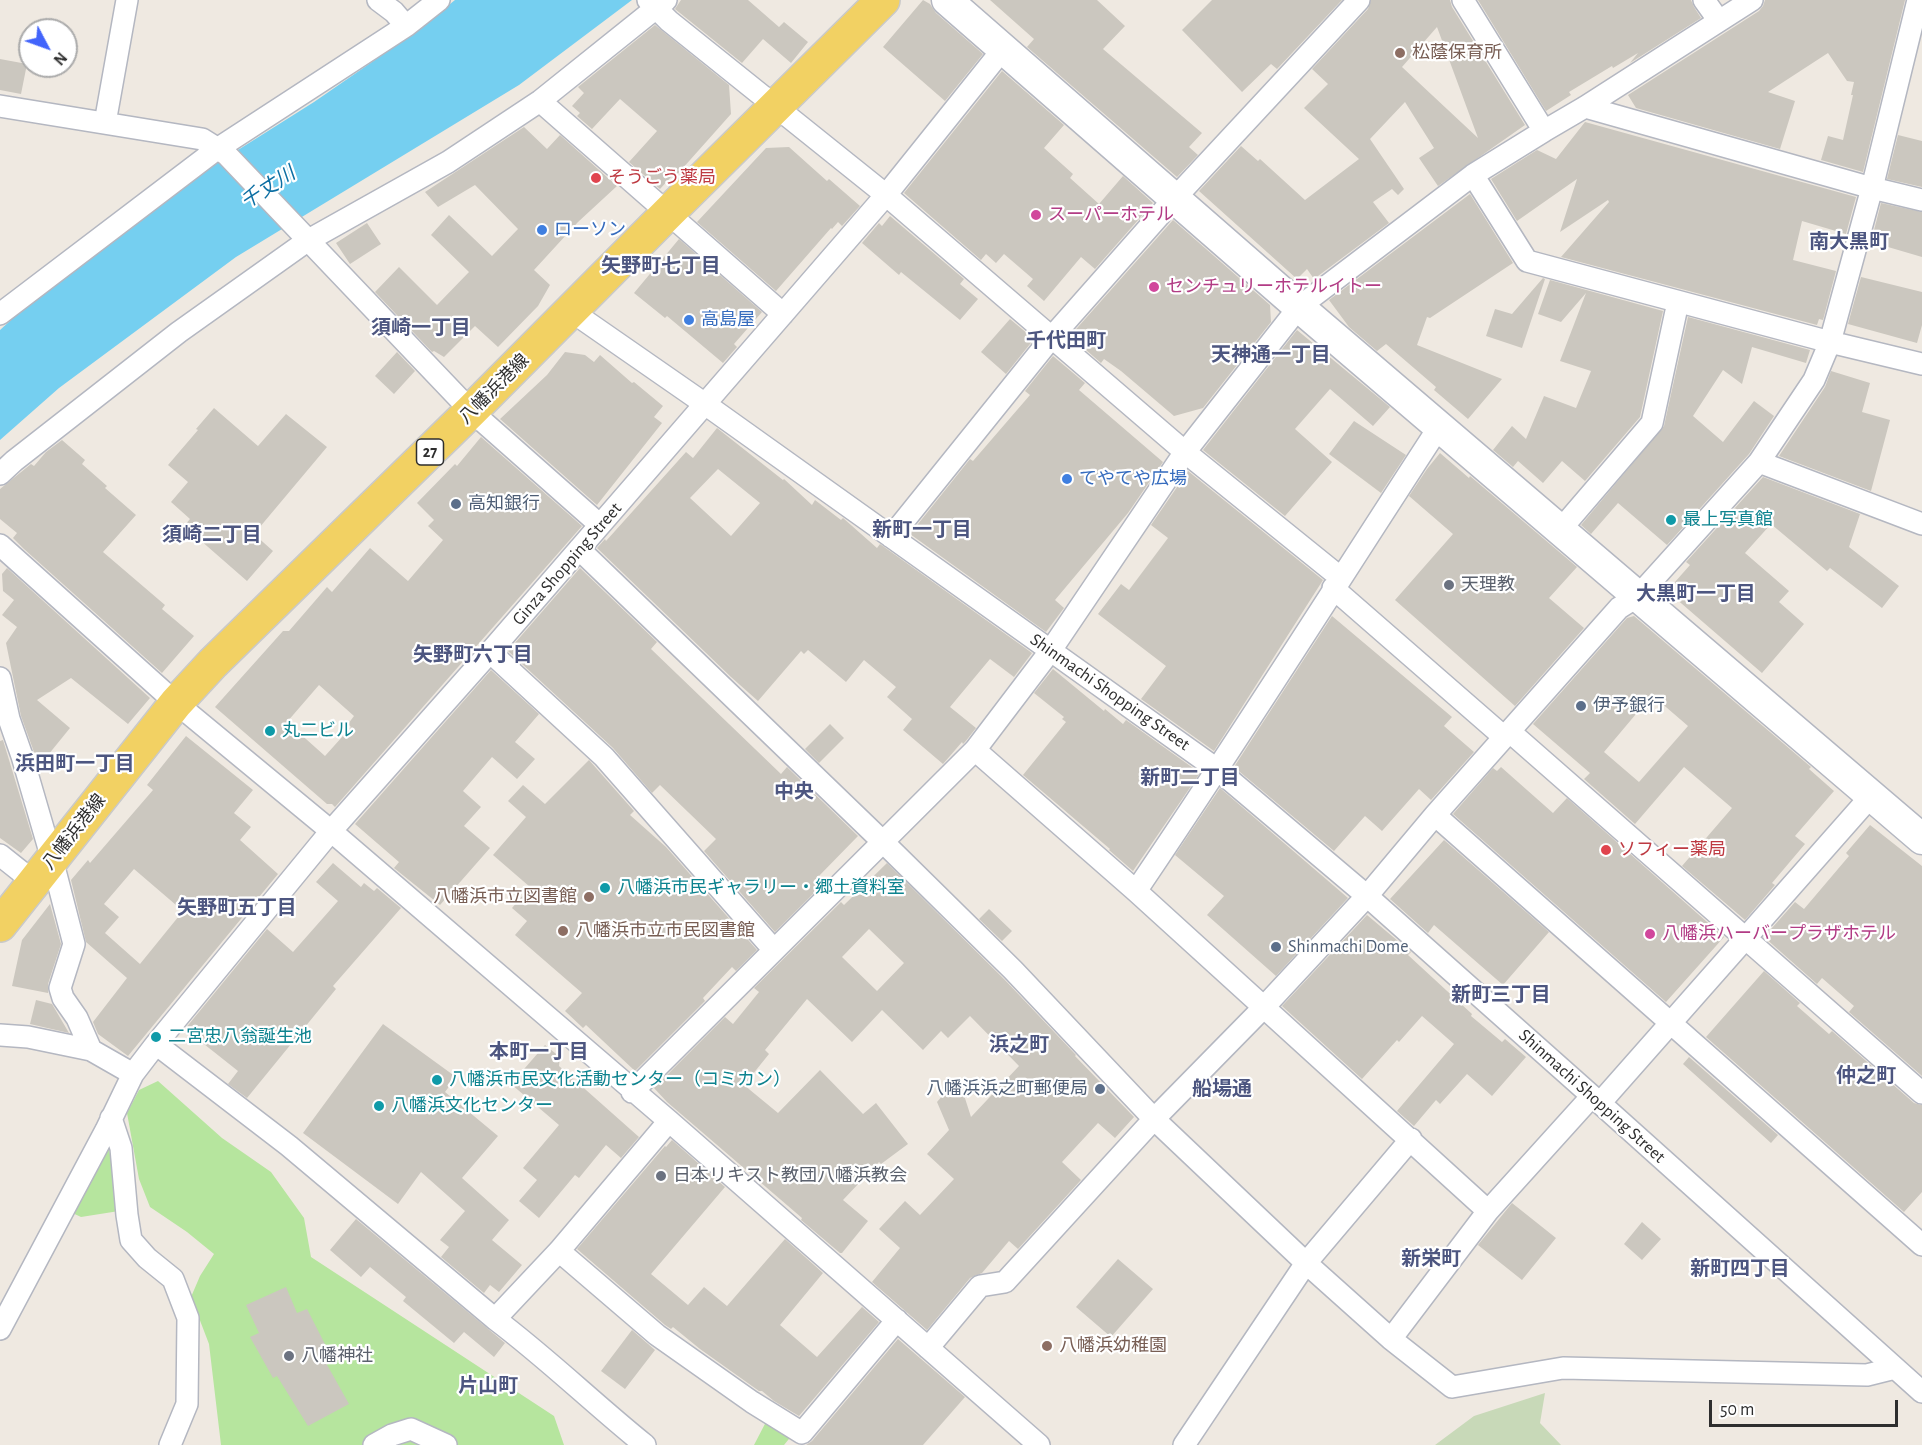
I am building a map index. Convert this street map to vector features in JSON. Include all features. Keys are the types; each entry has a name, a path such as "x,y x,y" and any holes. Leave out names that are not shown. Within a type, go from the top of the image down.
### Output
{"main road":[{"name":"八幡浜港線","path":"0,925 176,703 213,663 471,411 883,0"}],"street":[{"path":"105,123 127,0"},
{"path":"378,0 394,12 406,26"},
{"path":"946,0 1299,308 1922,839"},
{"path":"891,537 1052,337 1174,199 1359,0"},
{"path":"1463,0 1544,131"},
{"path":"1704,0 1719,21"},
{"path":"632,1092 975,750 1051,650 1185,452 1299,308 1473,175 1585,107 1752,0"},
{"path":"928,1348 980,1286 1005,1282 1154,1119 1264,1007 1366,896 1618,608 1638,596 1759,462 1814,380 1830,342 1916,34 1918,0"},
{"path":"0,314 221,151 406,26 436,1"},
{"path":"0,474 14,460 304,238 448,162 540,101 654,2 669,21 886,195 1052,337 1922,1093"},
{"name":"Ginza Shopping Street","path":"0,1329 133,1074 156,1044 331,831 490,652 886,195 1003,49"},
{"path":"540,101 783,314"},
{"path":"0,106 202,139 221,151 471,411 600,525"},
{"path":"1585,107 1922,200"},
{"path":"1473,175 1527,261 1830,342 1922,364"},
{"path":"1561,530 1652,423 1678,302"},
{"name":"Shinmachi Shopping Street","path":"571,311 1218,770 1366,896 1922,1392"},
{"path":"1136,891 1218,770 1440,427"},
{"path":"1759,462 1922,524"},
{"path":"0,545 176,703 331,831 632,1092 669,1121 1039,1445"},
{"path":"579,549 1013,970 1154,1119 1306,1263 1391,1339 1452,1387 1563,1368 1867,1375 1895,1368"},
{"path":"490,652 604,757 774,950"},
{"path":"0,678 9,718 22,756 43,871 74,944 60,988 91,1050"},
{"path":"975,750 1136,891 1488,1211"},
{"path":"1391,1339 1488,1211 1671,1024 1871,796"},
{"path":"1435,815 1922,1245"},
{"path":"0,855 43,871"},
{"path":"0,1035 28,1037 91,1050 133,1074"},
{"path":"156,1044 289,1146 521,1339 605,1414 645,1445"},
{"path":"111,1118 121,1148 131,1240 147,1258 173,1279 188,1318 187,1404 170,1445"},
{"path":"495,1319 559,1251 669,1121"},
{"path":"1184,1445 1306,1263 1411,1139"},
{"path":"559,1251 657,1335 752,1402 802,1433 897,1320"},
{"path":"374,1445 392,1435 411,1429 446,1445"}],"green space":[{"path":"158,1081 222,1138 271,1172 304,1218 311,1257 554,1416 564,1445 221,1445 209,1344 191,1297 200,1276 214,1254 150,1207 139,1179 127,1113 139,1090"},
{"path":"106,1130 119,1211 81,1217 64,1209"},
{"path":"1545,1393 1540,1423 1561,1445 1435,1445 1474,1416"},
{"path":"767,1420 793,1434 784,1445 754,1445"}],"water":[{"name":"千丈川","path":"455,0 632,0 519,85 236,257 59,388 0,440 0,330 22,310 211,167 314,102 414,33"}],"building":[{"path":"681,0 748,0 779,27 784,22 808,42 791,63 763,39 742,63 675,9"},
{"path":"923,0 983,54 945,101 883,47"},
{"path":"990,0 1097,0 1125,26 1103,49 1202,133 1189,147 1198,155 1177,177 1027,47 1034,39"},
{"path":"1212,0 1342,0 1277,69 1271,64 1242,92 1182,30"},
{"path":"1371,0 1450,0 1452,7 1525,125 1438,186 1419,158 1434,148 1405,102 1370,139 1404,189 1398,195 1392,189 1373,202 1389,223 1314,279 1307,269 1297,279 1199,191 1241,146 1258,161 1260,159 1305,200 1359,159 1304,108 1328,84 1312,69 1368,9","holes":["1437,27 1478,138 1402,67"]},
{"path":"1478,0 1691,0 1701,18 1630,63 1638,53 1613,68 1612,66 1569,92 1571,95 1546,111"},
{"path":"1765,0 1905,0 1863,172 1821,160 1828,136 1843,140 1854,82 1847,81 1828,53 1768,92 1795,101 1780,149 1636,108 1628,95 1759,11"},
{"path":"655,25 729,85 731,114 674,178 671,177 660,189 629,162 657,131 620,99 592,129 577,116 580,113 572,106 584,93 578,87"},
{"path":"0,59 18,62 18,78 24,78 21,94 0,90"},
{"path":"1002,71 1064,125 1044,148 1073,174 1070,178 1099,204 1123,176 1153,203 1095,269 1081,257 1044,301 1027,286 1033,279 1004,254 996,263 986,254 981,260 904,193"},
{"path":"1585,122 1856,197 1846,234 1802,221 1793,260 1836,271 1823,320 1819,319 1817,325 1561,257 1609,202 1608,200 1560,232 1577,179 1517,221 1491,179 1537,150 1556,159"},
{"path":"524,127 547,149 560,135 617,186 578,222 534,270 550,285 538,306 498,347 475,326 444,357 432,352 375,292 399,267 437,305 469,272 431,235 449,215 492,256 518,229 475,185 438,207 425,192"},
{"path":"1898,135 1922,141 1922,187 1887,179"},
{"path":"789,147 827,181 829,179 860,206 842,226 838,222 831,228 776,291 697,222 766,148"},
{"path":"1470,194 1513,263 1430,318 1427,317 1417,345 1502,379 1468,419 1434,390 1436,387 1386,344 1377,351 1349,327 1329,300"},
{"path":"1881,203 1922,212 1922,257 1871,242"},
{"path":"890,216 964,279 960,284 978,299 960,320 901,272 899,275 862,243 879,223 882,226"},
{"path":"1173,220 1270,305 1271,322 1203,408 1174,416 1121,371 1104,359 1101,363 1070,336"},
{"path":"367,223 381,244 350,264 336,243"},
{"path":"679,239 762,312 734,344 737,347 723,363 667,316 665,318 634,293"},
{"path":"1861,277 1922,292 1922,325 1917,343 1848,324"},
{"path":"1543,278 1545,279 1522,348 1486,336 1495,309 1512,314"},
{"path":"1550,280 1663,311 1640,417 1585,481 1562,461 1543,483 1518,461 1513,467 1493,450 1512,426 1526,439 1544,396 1576,408 1591,371 1560,361 1586,293 1561,322 1538,314"},
{"path":"1688,317 1810,350 1806,363 1752,347 1742,384 1723,370 1693,416 1723,442 1754,401 1774,416 1749,454 1667,545 1618,503 1591,534 1581,525 1664,426"},
{"path":"1010,319 1034,339 1006,374 981,352"},
{"path":"1297,330 1390,407 1373,426 1330,389 1295,429 1332,462 1285,516 1203,450"},
{"path":"397,352 415,371 394,394 375,376"},
{"path":"565,352 585,355 594,362 600,355 663,406 654,417 662,423 597,505 500,419 547,375"},
{"path":"1053,356 1085,383 1079,390 1163,462 1128,513 1055,600 1064,608 1046,632 910,534 970,459 973,461 1030,395 1025,391"},
{"path":"1831,371 1870,383 1862,412 1890,420 1871,491 1779,456 1825,387"},
{"path":"214,408 258,446 286,414 327,447 254,534 273,551 247,581 184,526 190,519 171,502 188,482 168,465"},
{"path":"1354,421 1406,455 1381,493 1329,454"},
{"path":"717,428 784,479 812,505 815,500 841,520 843,518 877,548 880,544 1032,653 1014,677 990,659 950,707 976,728 943,764 903,730 912,719 887,697 896,687 864,660 846,682 808,650 804,654 801,651 758,701 597,548 605,539 606,541 686,452 693,458","holes":["718,469 760,503 731,536 690,498"]},
{"path":"481,437 582,526 335,807 327,804 215,707 283,631 289,631 327,587 332,592 370,548 408,581 443,540 428,526 434,520 417,503 455,464 457,466","holes":["319,685 354,716 348,724 351,727 325,756 287,722"]},
{"path":"62,440 85,460 82,464 107,486 105,488 136,515 103,552 165,605 162,609 194,636 162,673 24,549 13,538 17,533 0,519 0,489 31,464 34,466 46,452"},
{"path":"1440,453 1577,567 1549,598 1584,628 1515,706 1395,600 1453,534 1409,496"},
{"path":"1188,471 1323,580 1214,751 1141,699 1166,666 1098,614 1121,584 1129,590 1168,538 1151,525"},
{"path":"1763,477 1860,514 1849,547 1899,586 1882,608 1830,568 1827,571 1771,524 1745,553 1789,591 1779,602 1804,624 1762,673 1667,591 1690,565 1686,562"},
{"path":"7,568 150,698 128,724 71,678 37,700 70,728 44,760 34,752 21,716 6,643 17,627 2,615 14,600 3,591 2,574"},
{"path":"580,568 657,642 651,649 781,774 787,767 858,836 817,878 823,884 775,932 704,851 716,839 660,785 652,793 613,748 508,651"},
{"path":"1332,616 1452,717 1444,726 1474,752 1431,800 1419,789 1382,831 1365,816 1334,851 1234,767"},
{"path":"1634,616 1811,767 1809,769 1834,791 1795,836 1805,844 1772,883 1775,885 1745,920 1682,866 1732,808 1684,767 1635,824 1584,779 1590,773 1533,724 1627,618","holes":["1652,695 1688,726 1639,782 1604,752"]},
{"path":"1053,669 1104,711 1105,709 1123,724 1126,720 1200,773 1133,871 1023,775 1066,722 1062,719 1064,717 1034,693"},
{"path":"491,670 539,714 515,742 535,759 517,779 492,757 463,791 481,807 464,826 490,848 440,905 394,868 399,862 355,824"},
{"path":"830,724 844,738 819,763 805,749"},
{"path":"186,736 253,790 234,813 251,827 240,840 278,874 128,1056 98,1034 93,1022 127,978 86,942 71,880 88,860 90,863 153,790 147,785","holes":["134,869 183,911 140,964 105,933 119,917 104,904"]},
{"path":"3,740 33,839 21,853 0,838 0,741"},
{"path":"589,760 634,811 630,815 666,847 757,950 736,971 732,967 703,998 705,1001 635,1071 586,1025 583,1028 565,1011 582,993 515,935 527,921 512,908 530,887 493,855 526,817 508,801 523,785 545,804"},
{"path":"1501,767 1553,813 1567,798 1724,937 1666,1002 1453,814 1493,768 1497,771"},
{"path":"1220,788 1348,898 1276,976 1207,915 1224,896 1175,855"},
{"path":"1870,825 1922,866 1922,1076 1849,1012 1854,1006 1822,978 1817,984 1764,937 1795,902 1804,909 1849,856 1846,853"},
{"path":"1444,840 1549,932 1503,985 1434,925 1428,933 1390,899"},
{"path":"333,863 361,887 364,883 374,891 377,888 401,908 333,986 336,989 247,1098 228,1084 238,1071 185,1029 267,929 293,952 338,901 316,882"},
{"path":"887,863 1004,979 1134,1117 1115,1138 1098,1123 1062,1162 1081,1180 1018,1249 1009,1241 982,1273 970,1278 927,1330 872,1282 900,1248 879,1229 905,1201 920,1215 954,1179 927,1154 949,1130 937,1102 948,1089 963,1092 971,1117 1019,1066 970,1016 948,1038 941,1031 923,1050 882,1010 852,1042 807,999 765,1050 769,1054 744,1085 778,1113 820,1070 863,1114 876,1103 908,1144 881,1164 879,1162 843,1200 868,1221 842,1253 801,1220 802,1218 667,1102 654,1088 725,1017 733,1024 759,992 754,988 841,902 844,905","holes":["869,929 904,963 877,991 842,957"]},
{"path":"50,904 61,944 48,984 48,993 12,986 22,940"},
{"path":"989,909 1012,931 1002,941 979,919"},
{"path":"1367,915 1411,952 1408,955 1472,1014 1471,1016 1502,1042 1505,1039 1526,1057 1492,1096 1467,1074 1440,1104 1436,1100 1414,1126 1397,1111 1454,1044 1422,1016 1362,1079 1282,1006"},
{"path":"1764,971 1800,1003 1797,1006 1829,1034 1832,1031 1914,1103 1922,1105 1922,1192 1904,1212 1706,1037"},
{"path":"36,1000 52,1004 69,1033 30,1024"},
{"path":"383,1024 456,1077 445,1092 498,1136 462,1178 509,1220 492,1240 522,1265 499,1292 490,1285 484,1293 441,1257 449,1247 440,1240 465,1211 421,1172 398,1204 303,1133"},
{"path":"545,1045 560,1057 559,1066 639,1137 621,1158 606,1145 579,1178 575,1175 539,1218 519,1201 537,1180 523,1168 559,1125 511,1084"},
{"path":"1689,1057 1778,1135 1771,1143 1683,1064"},
{"path":"672,1140 725,1187 651,1274 688,1305 704,1287 727,1306 785,1239 823,1273 780,1325 817,1357 862,1307 879,1322 799,1416 759,1391 673,1327 671,1329 665,1325 577,1249"},
{"path":"1512,1203 1556,1238 1522,1280 1478,1245"},
{"path":"356,1219 505,1343 494,1357 464,1332 454,1343 403,1301 406,1297 370,1267 361,1277 330,1250"},
{"path":"1642,1222 1661,1239 1642,1260 1624,1244"},
{"path":"1118,1259 1153,1289 1111,1337 1076,1307"},
{"name":"八幡神社","path":"286,1287 297,1313 307,1309 328,1350 321,1354 349,1404 308,1426 277,1376 273,1378 250,1337 259,1333 246,1305"},
{"path":"632,1330 655,1350 625,1389 601,1371"},
{"path":"898,1339 965,1397 923,1445 806,1445 812,1441"}],"place":[{"name":"松蔭保育所","path":"1400,53"},
{"name":"そうごう薬局","path":"596,178"},
{"name":"スーパーホテル","path":"1036,215"},
{"name":"ローソン","path":"542,230"},
{"name":"センチュリーホテルイトー","path":"1154,287"},
{"name":"高島屋","path":"689,320"},
{"name":"てやてや広場","path":"1067,479"},
{"name":"高知銀行","path":"456,504"},
{"name":"最上写真館","path":"1671,520"},
{"name":"天理教","path":"1449,585"},
{"name":"伊予銀行","path":"1581,706"},
{"name":"丸二ビル","path":"270,731"},
{"name":"ソフィー薬局","path":"1606,850"},
{"name":"八幡浜市民ギャラリー・郷土資料室","path":"605,888"},
{"name":"八幡浜市立図書館","path":"589,897"},
{"name":"八幡浜市立市民図書館","path":"563,931"},
{"name":"八幡浜ハーバープラザホテル","path":"1650,934"},
{"name":"Shinmachi Dome","path":"1276,947"},
{"name":"二宮忠八翁誕生池","path":"156,1037"},
{"name":"八幡浜市民文化活動センター（コミカン）","path":"437,1080"},
{"name":"八幡浜浜之町郵便局","path":"1100,1089"},
{"name":"八幡浜文化センター","path":"379,1106"},
{"name":"日本リキスト教団八幡浜教会","path":"661,1176"},
{"name":"八幡浜幼稚園","path":"1047,1346"},
{"name":"八幡神社","path":"289,1356"}],"district":[{"name":"南大黒町","path":"1849,242"},
{"name":"矢野町七丁目","path":"661,266"},
{"name":"須崎一丁目","path":"421,328"},
{"name":"千代田町","path":"1066,341"},
{"name":"天神通一丁目","path":"1271,355"},
{"name":"新町一丁目","path":"922,530"},
{"name":"須崎二丁目","path":"212,535"},
{"name":"大黒町一丁目","path":"1696,594"},
{"name":"矢野町六丁目","path":"473,655"},
{"name":"浜田町一丁目","path":"75,764"},
{"name":"新町二丁目","path":"1190,778"},
{"name":"中央","path":"794,792"},
{"name":"矢野町五丁目","path":"237,908"},
{"name":"新町三丁目","path":"1501,995"},
{"name":"浜之町","path":"1019,1045"},
{"name":"本町一丁目","path":"539,1052"},
{"name":"仲之町","path":"1866,1076"},
{"name":"船場通","path":"1222,1089"},
{"name":"新栄町","path":"1431,1259"},
{"name":"新町四丁目","path":"1740,1269"},
{"name":"片山町","path":"488,1386"}]}
